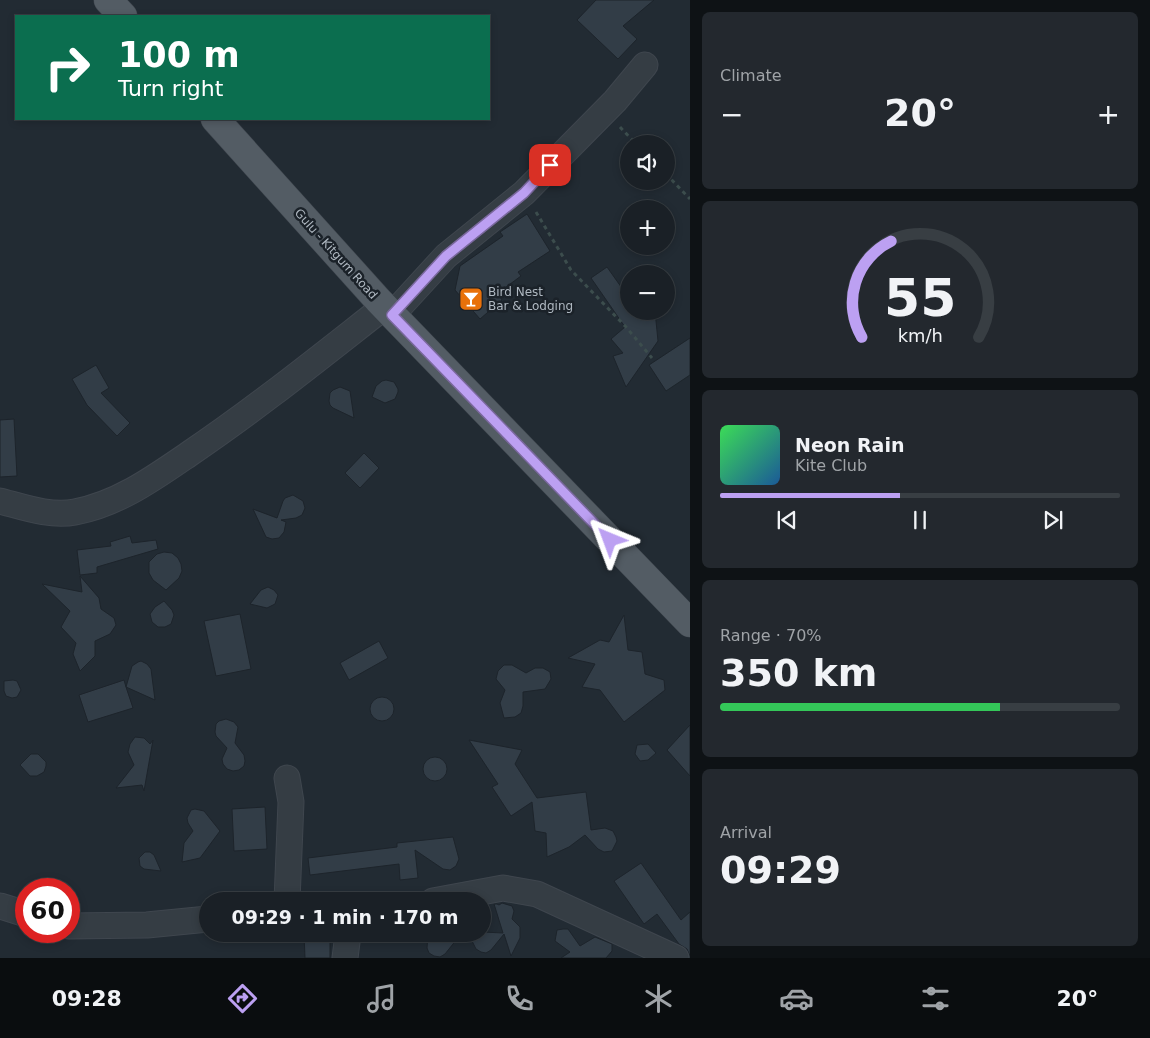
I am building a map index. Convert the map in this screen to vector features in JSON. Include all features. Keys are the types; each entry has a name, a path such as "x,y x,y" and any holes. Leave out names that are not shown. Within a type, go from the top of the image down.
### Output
{"main road":[{"path":"108,0 122,15"},
{"name":"Gulu - Kitgum Road","path":"216,120 388,311 690,623"}],"street":[{"path":"0,501 54,513 74,513 116,499 140,487 234,423 388,311 446,256 524,193 615,101 645,65"},
{"path":"287,778 291,802 287,892"},
{"path":"481,892 503,888 538,894 676,958"},
{"path":"80,926 146,925 199,920"},
{"path":"345,958 347,942"}],"path":[{"path":"675,183 690,199"},
{"path":"524,193 571,270 652,358"}],"building":[{"path":"596,0 654,0 623,26 637,39 618,59 577,20"},
{"path":"527,214 550,251 518,272 521,276 498,293 502,300 480,319 455,290 460,266 503,236 500,232"},
{"path":"607,267 620,285 620,320 591,278"},
{"path":"620,320 656,320 658,341 626,387 613,356 623,353 611,339 625,327"},
{"path":"690,338 690,375 666,391 649,365"},
{"path":"96,365 109,388 101,393 130,423 117,436 87,405 72,379"},
{"path":"386,380 394,382 398,392 395,399 385,403 372,397 376,386"},
{"path":"340,387 350,391 354,418 330,405 330,393"},
{"path":"14,419 17,476 0,477 0,420"},
{"path":"364,453 379,468 360,488 345,473"},
{"path":"293,495 303,501 305,508 302,515 296,518 281,520 286,522 284,532 279,538 272,539 266,537 253,509 277,518 285,498"},
{"path":"130,536 132,543 156,540 158,549 97,567 97,573 80,575 77,550 111,546 110,542"},
{"path":"164,552 172,553 178,558 182,571 179,578 166,590 153,580 149,573 149,562 157,554"},
{"path":"80,576 99,598 101,609 114,618 116,625 110,634 95,641 95,656 80,671 73,654 76,643 61,627 70,611 42,584 82,592"},
{"path":"268,587 278,595 275,604 267,608 250,604 261,590"},
{"path":"164,601 174,615 171,624 165,627 158,627 152,622 150,614 155,607"},
{"path":"240,614 251,669 216,676 204,621"},
{"path":"624,615 628,650 642,652 645,674 664,680 665,690 624,722 600,690 582,687 595,664 568,658 600,640 609,642"},
{"path":"379,641 388,658 349,680 340,663"},
{"path":"141,661 151,669 155,700 126,687 132,666"},
{"path":"504,665 512,665 526,673 535,668 543,668 550,672 551,679 545,689 523,692 521,713 515,717 504,718 500,703 505,690 496,679 498,671"},
{"path":"124,680 133,708 88,722 79,695"},
{"path":"4,681 17,681 21,690 17,697 12,698 6,696"},
{"path":"382,697 390,701 394,709 390,717 382,721 374,717 370,709 374,701"},
{"path":"226,719 234,722 238,727 235,743 244,755 245,761 244,766 239,770 227,769 223,764 222,759 227,748 216,736 215,732 216,724"},
{"path":"690,725 690,776 667,750"},
{"path":"135,737 144,738 150,744 153,740 144,791 142,785 116,788 134,765 128,752 130,744"},
{"path":"469,740 522,750 515,764 537,798 586,792 591,830 605,828 613,831 617,841 612,851 604,852 598,849 585,835 569,847 547,857 546,833 535,831 532,802 511,816 492,787 498,784"},
{"path":"648,744 656,753 648,760 640,761 635,754 637,745"},
{"path":"31,754 38,754 46,762 44,772 37,776 30,776 20,765"},
{"path":"435,757 443,761 447,769 443,777 435,781 427,777 423,769 427,761"},
{"path":"265,807 267,849 234,851 232,809"},
{"path":"191,810 204,811 220,831 200,858 182,862 184,843 193,831 187,818"},
{"path":"453,837 459,859 456,866 450,870 443,869 415,850 418,878 400,880 399,864 310,875 308,858 397,847 397,843"},
{"path":"145,852 150,852 154,855 161,871 144,869 140,866 139,858"},
{"path":"641,863 681,920 690,912 690,956 687,949 679,944 657,914 644,924 614,881"},
{"path":"502,903 512,906 514,911 512,919 520,927 520,938 511,956 504,934 491,950 486,953 476,949 472,942 491,942 491,932 503,933 494,904 499,905"},
{"path":"568,929 580,946 595,937 612,944 612,951 606,958 561,958 570,952 555,941 557,930"},
{"path":"304,942 330,942 330,958 305,958"},
{"path":"427,942 455,942 440,957 429,953"}],"place":[{"name":"Bird Nest Bar & Lodging","path":"471,299"}],"route":[{"path":"550,165 524,193 446,256 392,315 610,540"}]}
